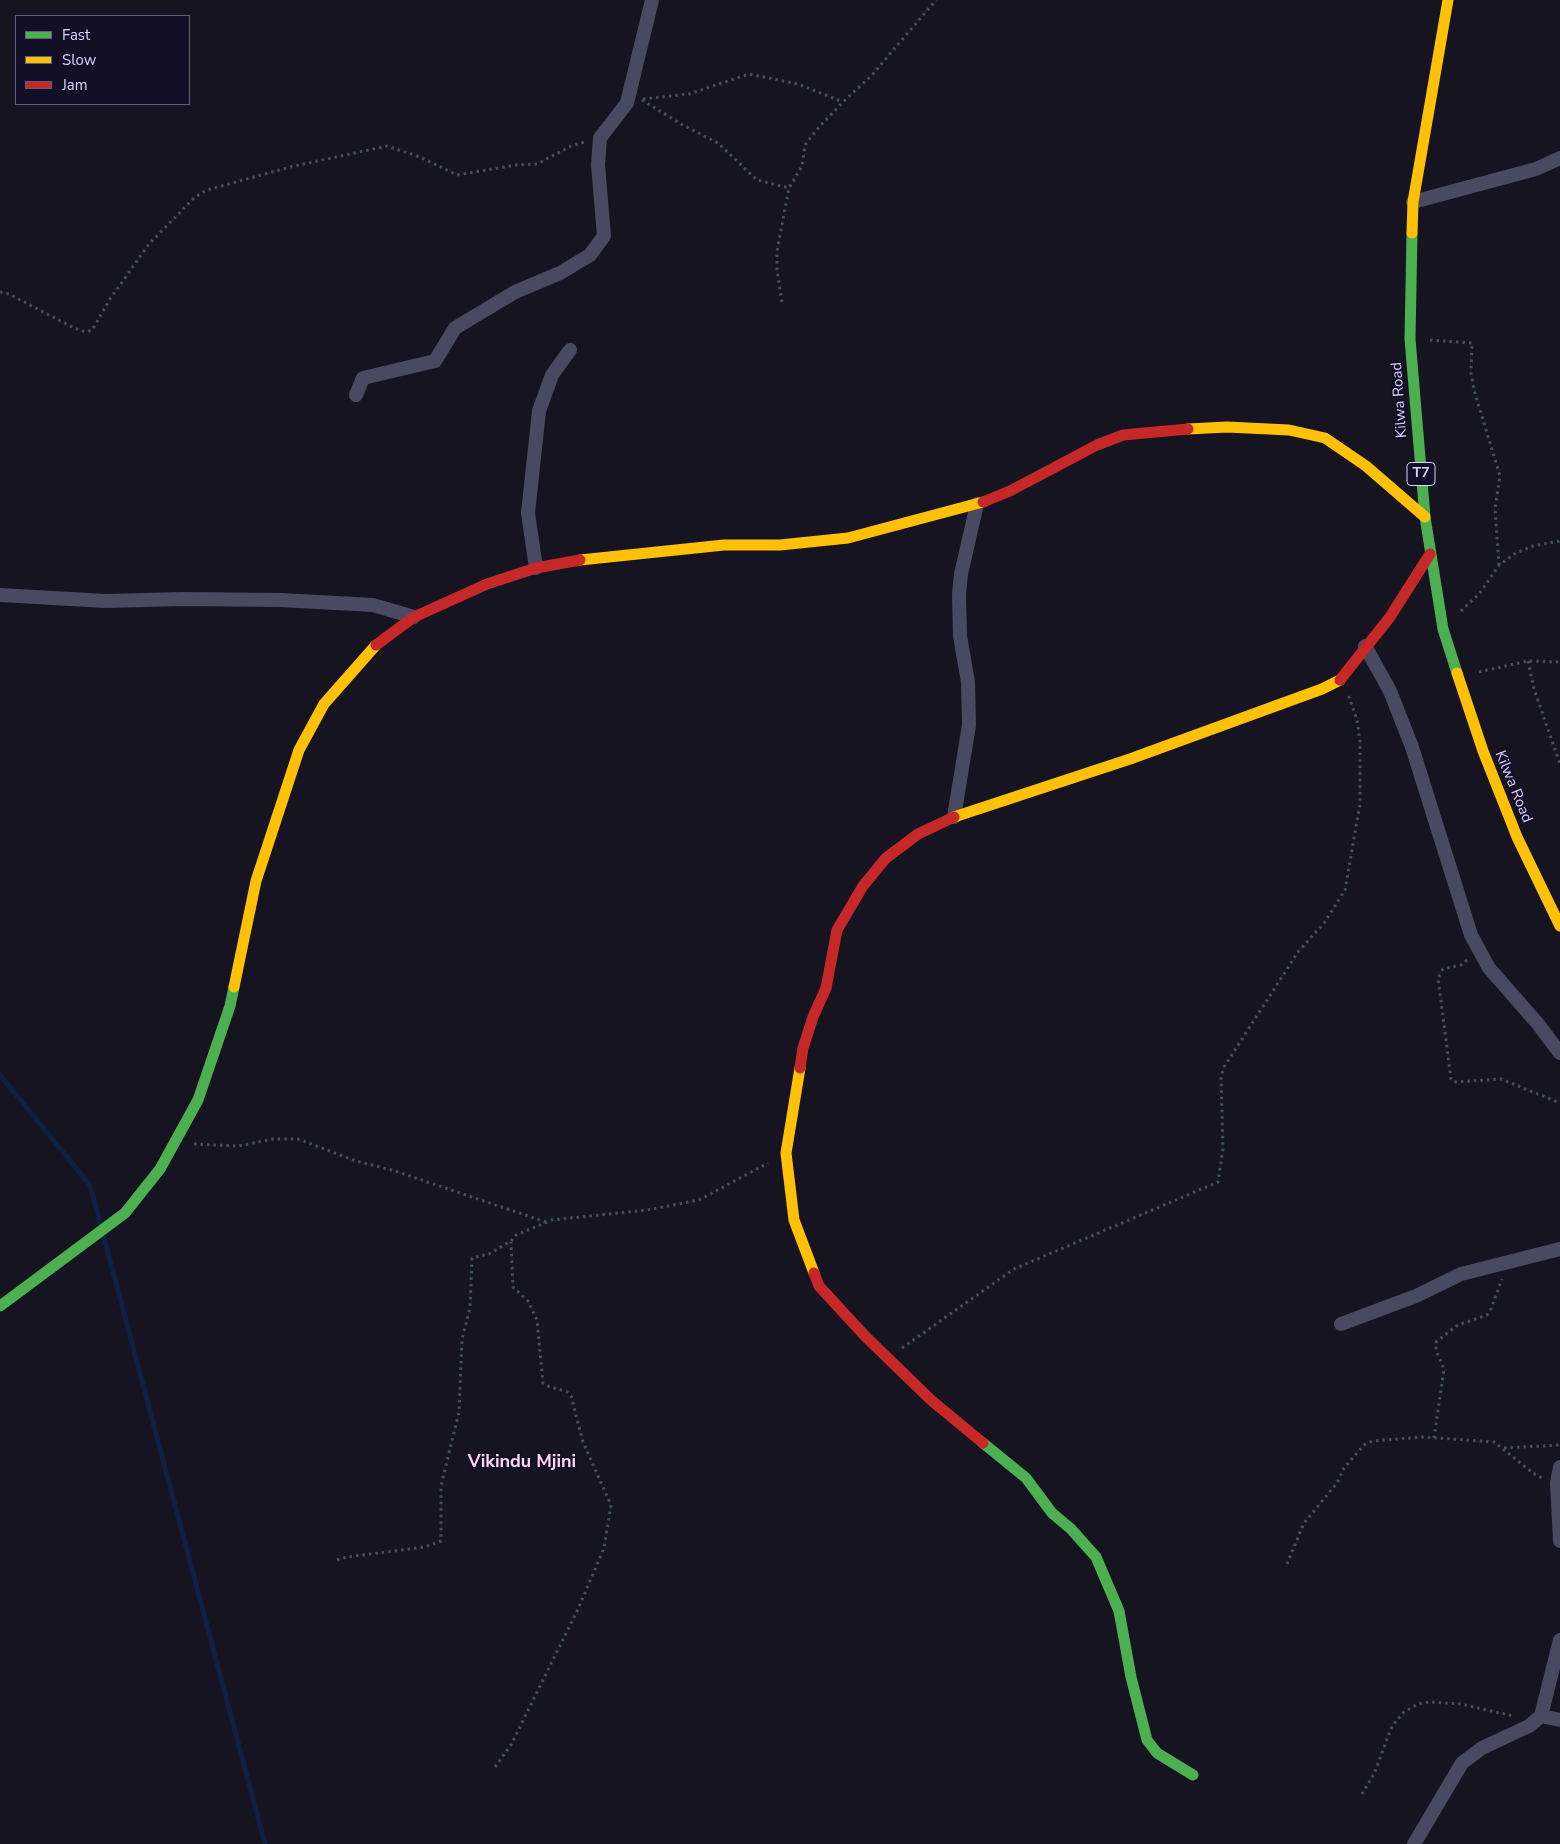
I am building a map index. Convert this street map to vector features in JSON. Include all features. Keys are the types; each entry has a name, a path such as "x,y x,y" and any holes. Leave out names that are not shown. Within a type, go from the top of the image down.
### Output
{"main road":[{"name":"Kilwa Road","path":"1448,0 1413,202 1410,339 1425,517 1443,629 1458,676 1483,751 1517,837 1560,926"},
{"path":"0,1306 85,1244 125,1212 160,1169 198,1100 230,1006 256,881 299,750 324,704 370,650 414,617 447,604 487,584 536,568 600,556 724,545 780,545 848,538 977,504 1010,491 1098,445 1123,436 1227,427 1289,430 1324,438 1366,466 1425,517"},
{"path":"1193,1775 1157,1753 1147,1740 1131,1677 1119,1611 1096,1557 1071,1529 1052,1513 1026,1478 931,1400 888,1359 819,1286 794,1220 786,1153 803,1048 826,988 837,930 863,886 886,858 918,834 954,817 1130,759 1322,689 1340,680 1365,646 1390,617 1430,554"}],"street":[{"path":"356,395 363,378 435,362 455,328 516,292 560,273 590,255 604,236 598,165 600,138 634,101 652,0"},
{"path":"1413,202 1536,169 1560,158"},
{"path":"536,568 528,512 539,411 552,375 570,350"},
{"path":"954,817 969,725 968,682 960,636 959,594 961,574 977,504"},
{"path":"0,595 106,601 183,599 299,601 373,605 414,617"},
{"path":"1365,646 1390,691 1412,747 1471,935 1489,968 1538,1024 1560,1053"},
{"path":"1341,1324 1416,1296 1461,1274 1507,1264 1560,1249"},
{"path":"1560,1467 1557,1483 1560,1541"},
{"path":"1537,1720 1560,1640"},
{"path":"1414,1844 1462,1763 1482,1748 1537,1720 1560,1720"}],"path":[{"path":"782,302 777,270 777,251 789,188 802,166 805,145 819,127 872,75 936,0"},
{"path":"634,101 688,94 749,74 798,84 843,102"},
{"path":"634,101 718,143 757,180 789,188"},
{"path":"0,292 9,294 45,315 86,332 92,330 110,299 149,244 194,198 207,190 290,167 387,146 420,157 457,175 516,165 537,164 572,146 600,138"},
{"path":"1410,339 1472,342 1474,390 1500,476 1495,508 1499,564"},
{"path":"1443,629 1480,593 1499,564 1516,553 1533,546 1560,541"},
{"path":"1528,662 1534,689 1560,764"},
{"path":"1458,676 1528,662 1560,662"},
{"path":"888,1359 1014,1269 1218,1182 1223,1149 1221,1077 1224,1067 1298,952 1324,923 1345,890 1360,804 1360,741 1358,720 1340,680"},
{"path":"1471,935 1472,953 1469,958 1462,966 1443,969 1438,978 1451,1079 1454,1082 1489,1078 1500,1079 1560,1103"},
{"path":"174,1143 238,1146 273,1139 298,1139 356,1161 392,1170 546,1222"},
{"path":"337,1560 347,1556 425,1547 441,1541 441,1486 459,1412 462,1339 470,1308 470,1260 489,1254 511,1241 516,1235 552,1220 648,1210 698,1200 786,1153"},
{"path":"495,1766 511,1744 578,1610 604,1548 611,1505 583,1442 571,1396 567,1392 548,1386 543,1382 537,1320 528,1302 513,1287 511,1241"},
{"path":"1434,1438 1444,1370 1436,1350 1436,1342 1458,1325 1487,1316 1507,1264"},
{"path":"1286,1564 1304,1522 1337,1483 1344,1468 1364,1445 1373,1441 1434,1438 1494,1442 1504,1448 1532,1474 1557,1483"},
{"path":"1504,1448 1560,1445"},
{"path":"1362,1794 1374,1774 1392,1726 1404,1712 1418,1704 1430,1702 1461,1704 1537,1720"}],"waterway":[{"path":"0,1075 90,1185 101,1226"},
{"path":"103,1234 265,1844"}],"traffic: fast":[{"path":"1412,233 1410,339 1425,517 1443,629 1457,673"},
{"path":"0,1306 125,1213 160,1169 198,1100 230,1006 234,987"},
{"path":"983,1443 1026,1478 1052,1513 1071,1529 1096,1557 1119,1611 1131,1677 1147,1740 1157,1753 1193,1775"}],"traffic: slow":[{"path":"1412,233 1413,202 1448,0"},
{"path":"1188,429 1227,427 1289,430 1325,438 1366,466 1425,517"},
{"path":"580,560 724,545 780,545 848,538 983,502"},
{"path":"234,987 256,881 299,750 324,704 376,645"},
{"path":"1457,673 1483,751 1517,837 1560,926"},
{"path":"954,817 1130,759 1322,689 1340,680"},
{"path":"800,1068 786,1153 794,1220 814,1273"}],"traffic: jam":[{"path":"983,502 1010,491 1097,445 1123,435 1188,429"},
{"path":"1340,680 1390,617 1430,554"},
{"path":"376,645 414,617 487,584 536,568 580,560"},
{"path":"800,1068 803,1048 813,1017 826,988 837,930 863,886 886,858 918,834 954,817"},
{"path":"814,1273 819,1286 865,1336 931,1400 983,1443"}],"district":[{"name":"Vikindu Mjini","path":"522,1463"}]}
